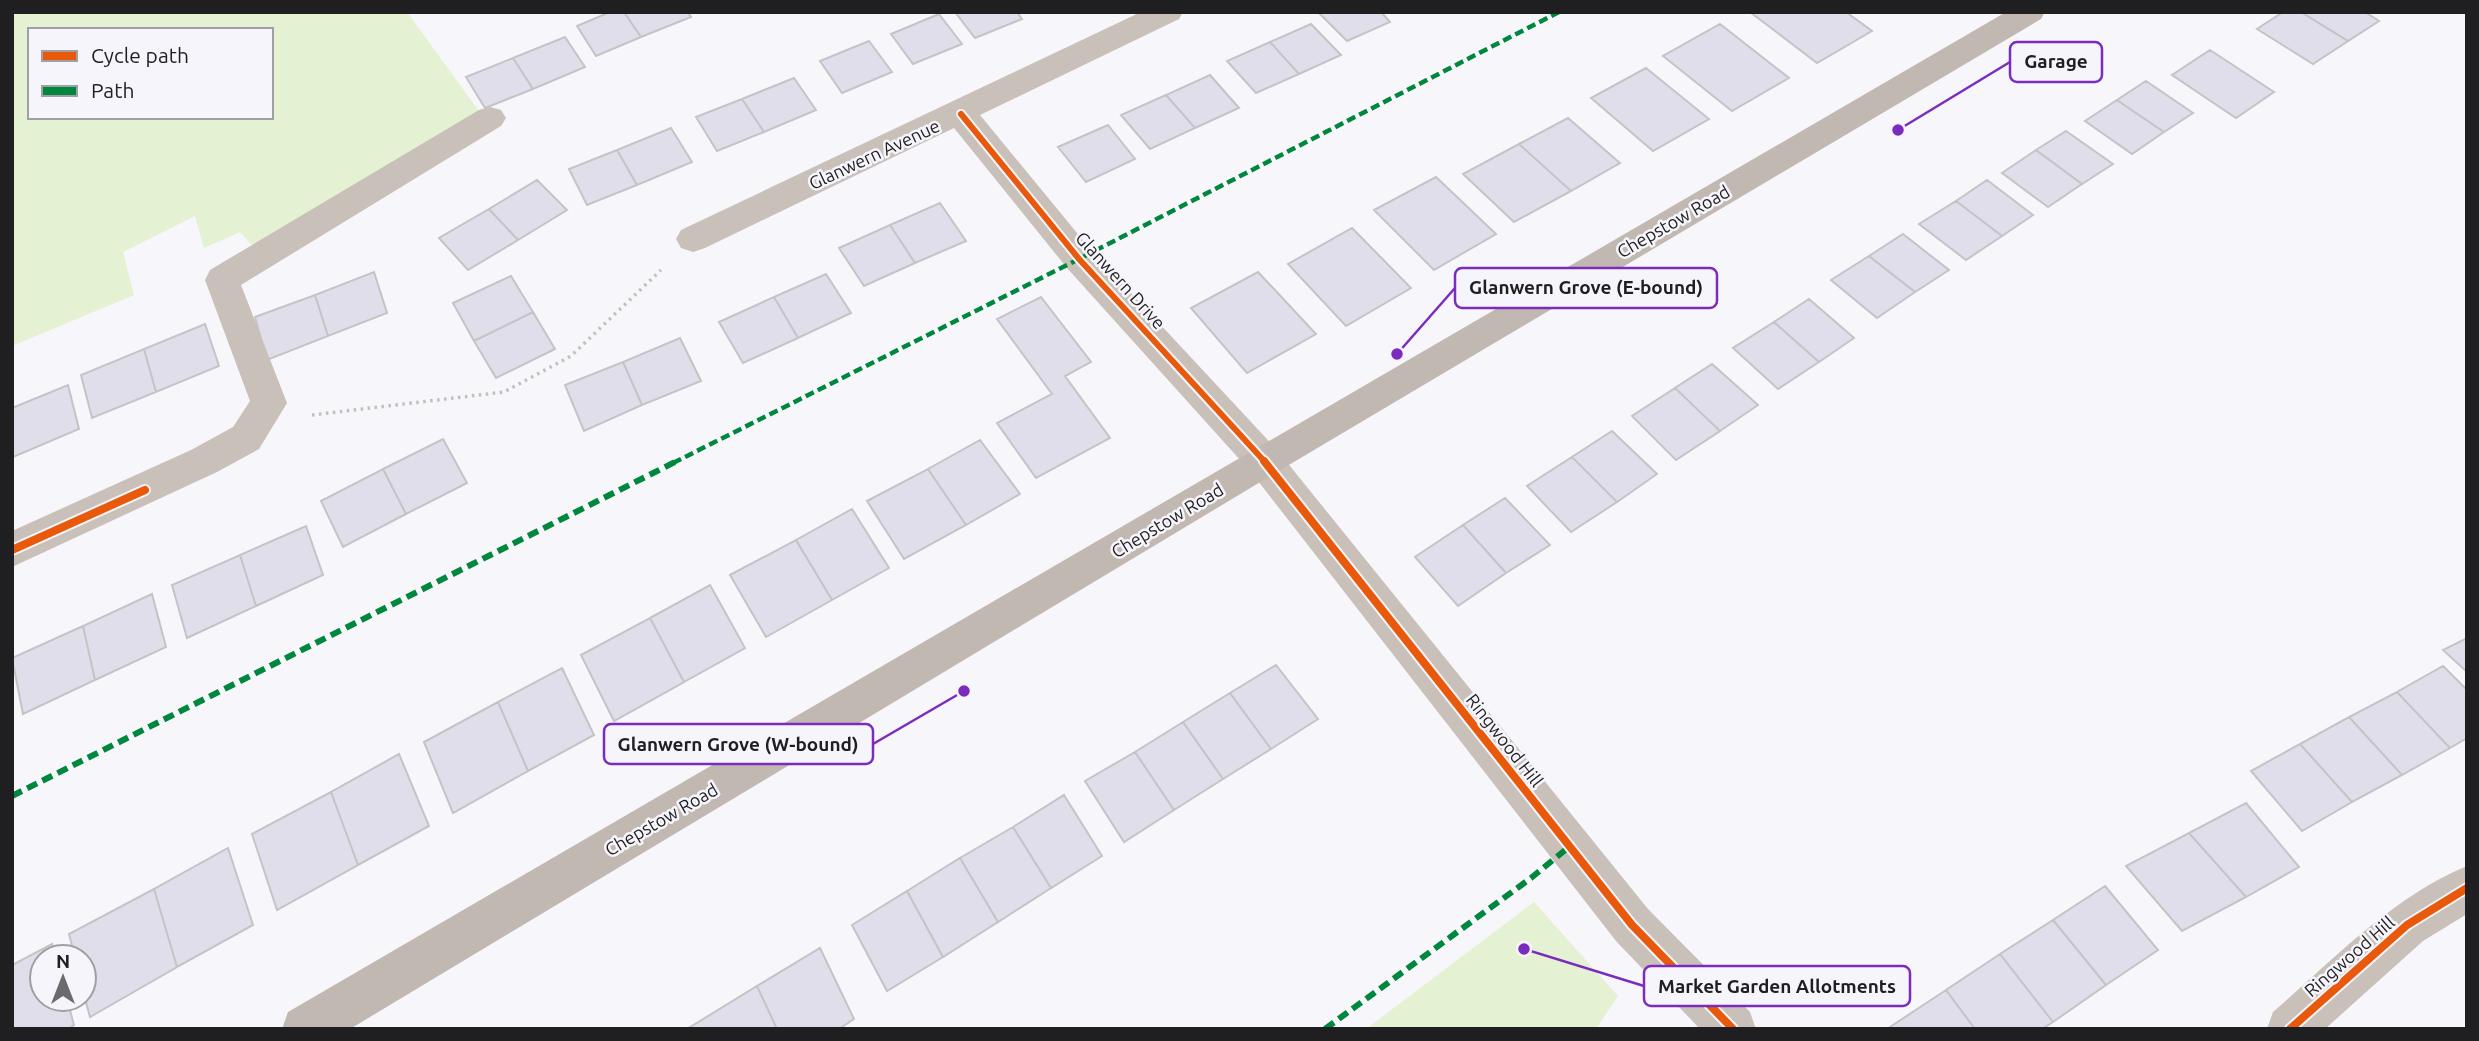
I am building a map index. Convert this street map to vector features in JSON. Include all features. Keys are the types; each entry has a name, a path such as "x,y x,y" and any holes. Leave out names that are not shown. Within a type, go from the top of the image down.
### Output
{"main road":[{"name":"Chepstow Road","path":"305,1029 1264,461 2030,12"}],"street":[{"name":"Glanwern Avenue","path":"693,239 961,114 1168,12"},
{"name":"Glanwern Drive","path":"961,114 1079,259 1264,461"},
{"path":"12,550 145,489 246,438 269,403 222,280 490,118"},
{"name":"Ringwood Hill","path":"1264,461 1632,925 1733,1029"},
{"name":"Ringwood Hill","path":"2291,1029 2407,925 2467,888"}],"path":[{"path":"259,421 504,392 570,356 693,239"}],"green space":[{"path":"12,12 407,12 487,122 263,258 240,232 204,248 195,216 123,252 134,295 12,346"},
{"path":"1534,902 1618,996 1596,1029 1366,1029"}],"building":[{"path":"610,12 624,12 641,37 596,56 577,26"},
{"path":"624,12 688,12 691,17 641,37"},
{"path":"955,12 1017,12 1022,19 975,38"},
{"path":"1318,12 1381,12 1390,22 1347,41"},
{"path":"1750,12 1846,12 1872,31 1817,63"},
{"path":"2283,12 2301,12 2348,41 2313,64 2257,29"},
{"path":"2301,12 2365,12 2379,21 2348,41"},
{"path":"939,14 962,44 913,64 891,34"},
{"path":"1311,24 1341,55 1299,74 1270,42"},
{"path":"1720,24 1789,78 1732,111 1663,56"},
{"path":"565,37 585,67 533,89 513,58"},
{"path":"869,41 892,72 842,93 820,61"},
{"path":"1270,42 1299,74 1256,93 1227,61"},
{"path":"2210,50 2274,92 2236,118 2172,75"},
{"path":"513,58 533,89 485,108 466,77"},
{"path":"1646,68 1709,119 1653,151 1591,98"},
{"path":"1210,75 1239,108 1195,128 1166,95"},
{"path":"794,78 816,110 764,132 742,99"},
{"path":"2146,81 2193,113 2164,132 2117,100"},
{"path":"1166,95 1195,128 1150,149 1121,115"},
{"path":"742,99 764,132 717,151 696,117"},
{"path":"2117,100 2164,132 2132,154 2085,121"},
{"path":"1568,118 1620,163 1571,191 1519,144"},
{"path":"1108,125 1135,159 1086,182 1058,147"},
{"path":"671,128 692,162 637,185 617,150"},
{"path":"2066,131 2113,164 2082,184 2036,150"},
{"path":"1519,144 1571,191 1514,222 1463,174"},
{"path":"617,150 637,185 587,205 569,169"},
{"path":"2036,150 2082,184 2048,207 2002,173"},
{"path":"1436,177 1496,234 1434,270 1374,210"},
{"path":"537,180 567,210 518,240 489,209"},
{"path":"1987,180 2033,215 2002,236 1956,201"},
{"path":"1956,201 2002,236 1966,260 1919,224"},
{"path":"940,203 966,241 915,263 890,225"},
{"path":"489,209 518,240 468,270 439,238"},
{"path":"890,225 915,263 864,286 839,248"},
{"path":"1352,228 1411,288 1346,326 1288,264"},
{"path":"1903,234 1949,270 1915,292 1869,256"},
{"path":"1869,256 1915,292 1877,318 1831,280"},
{"path":"374,272 387,313 328,336 315,295"},
{"path":"1258,272 1316,334 1247,373 1191,308"},
{"path":"826,274 851,313 798,338 774,297"},
{"path":"511,276 533,312 474,341 453,303"},
{"path":"315,295 328,336 267,360 255,317"},
{"path":"774,297 798,338 743,363 719,322"},
{"path":"1041,297 1091,362 1065,376 1110,438 1036,478 997,423 1052,394 997,319"},
{"path":"1809,299 1854,338 1819,362 1774,322"},
{"path":"533,312 555,349 496,378 474,341"},
{"path":"1774,322 1819,362 1778,389 1733,348"},
{"path":"205,324 219,366 156,392 144,349"},
{"path":"680,338 701,381 642,405 623,362"},
{"path":"144,349 156,392 92,418 81,375"},
{"path":"623,362 642,405 584,431 565,385"},
{"path":"1712,364 1758,405 1720,431 1675,388"},
{"path":"68,385 79,429 13,457 12,408"},
{"path":"1675,388 1720,431 1676,460 1632,416"},
{"path":"1612,431 1657,474 1617,502 1572,457"},
{"path":"443,439 467,483 406,514 383,469"},
{"path":"980,440 1020,494 966,525 928,469"},
{"path":"1572,457 1617,502 1571,532 1527,486"},
{"path":"383,469 406,514 343,547 321,501"},
{"path":"928,469 966,525 904,559 867,501"},
{"path":"1505,498 1550,545 1506,573 1463,525"},
{"path":"852,509 889,568 832,600 796,540"},
{"path":"1463,525 1506,573 1458,606 1415,557"},
{"path":"306,526 323,575 256,606 240,555"},
{"path":"796,540 832,600 766,637 730,575"},
{"path":"240,555 256,606 187,638 172,585"},
{"path":"710,585 745,648 684,682 650,618"},
{"path":"152,594 166,647 95,680 83,626"},
{"path":"650,618 684,682 614,721 581,655"},
{"path":"83,626 95,680 23,714 12,658"},
{"path":"2467,638 2467,672 2443,650"},
{"path":"1276,665 1318,719 1271,749 1230,693"},
{"path":"2443,666 2467,690 2467,738 2450,748 2397,692"},
{"path":"562,668 594,735 528,771 498,702"},
{"path":"2397,692 2450,748 2402,775 2349,717"},
{"path":"1230,693 1271,749 1223,779 1183,722"},
{"path":"498,702 528,771 453,813 424,742"},
{"path":"2349,717 2402,775 2352,802 2300,744"},
{"path":"1183,722 1223,779 1174,810 1135,752"},
{"path":"2300,744 2352,802 2302,831 2251,771"},
{"path":"1135,752 1174,810 1124,842 1085,781"},
{"path":"399,754 429,826 358,865 331,792"},
{"path":"331,792 358,865 277,910 252,834"},
{"path":"1064,795 1102,856 1051,888 1013,827"},
{"path":"2246,803 2299,867 2246,897 2189,833"},
{"path":"1013,827 1051,888 998,922 960,858"},
{"path":"2189,833 2246,897 2182,931 2126,866"},
{"path":"228,848 253,925 177,967 154,889"},
{"path":"960,858 998,922 943,957 907,891"},
{"path":"2105,886 2158,950 2106,985 2053,920"},
{"path":"154,889 177,967 98,1012 98,943 71,943 69,934"},
{"path":"907,891 943,957 887,991 852,925"},
{"path":"2053,920 2106,985 2053,1022 2000,954"},
{"path":"820,948 854,1019 839,1029 777,1029 757,986"},
{"path":"2000,954 2053,1022 2042,1029 1975,1029 1946,990"},
{"path":"28,957 28,1013 71,1013 74,1025 68,1029 12,1029 12,965"},
{"path":"757,986 777,1029 687,1029"},
{"path":"1946,990 1975,1029 1891,1029 1890,1027"}],"marked path":[{"path":"12,796 1079,259 1559,12"},
{"path":"1325,1029 1531,878 1570,846"}],"cycle path":[{"path":"961,114 1079,259 1264,461 1632,925 1733,1029"},
{"path":"12,550 145,490"},
{"path":"2290,1029 2407,925 2467,888"}],"place":[{"name":"Garage","path":"1898,130"},
{"name":"Glanwern Grove (E-bound)","path":"1397,354"},
{"name":"Glanwern Grove (W-bound)","path":"964,691"},
{"name":"Market Garden Allotments","path":"1524,949"}]}
